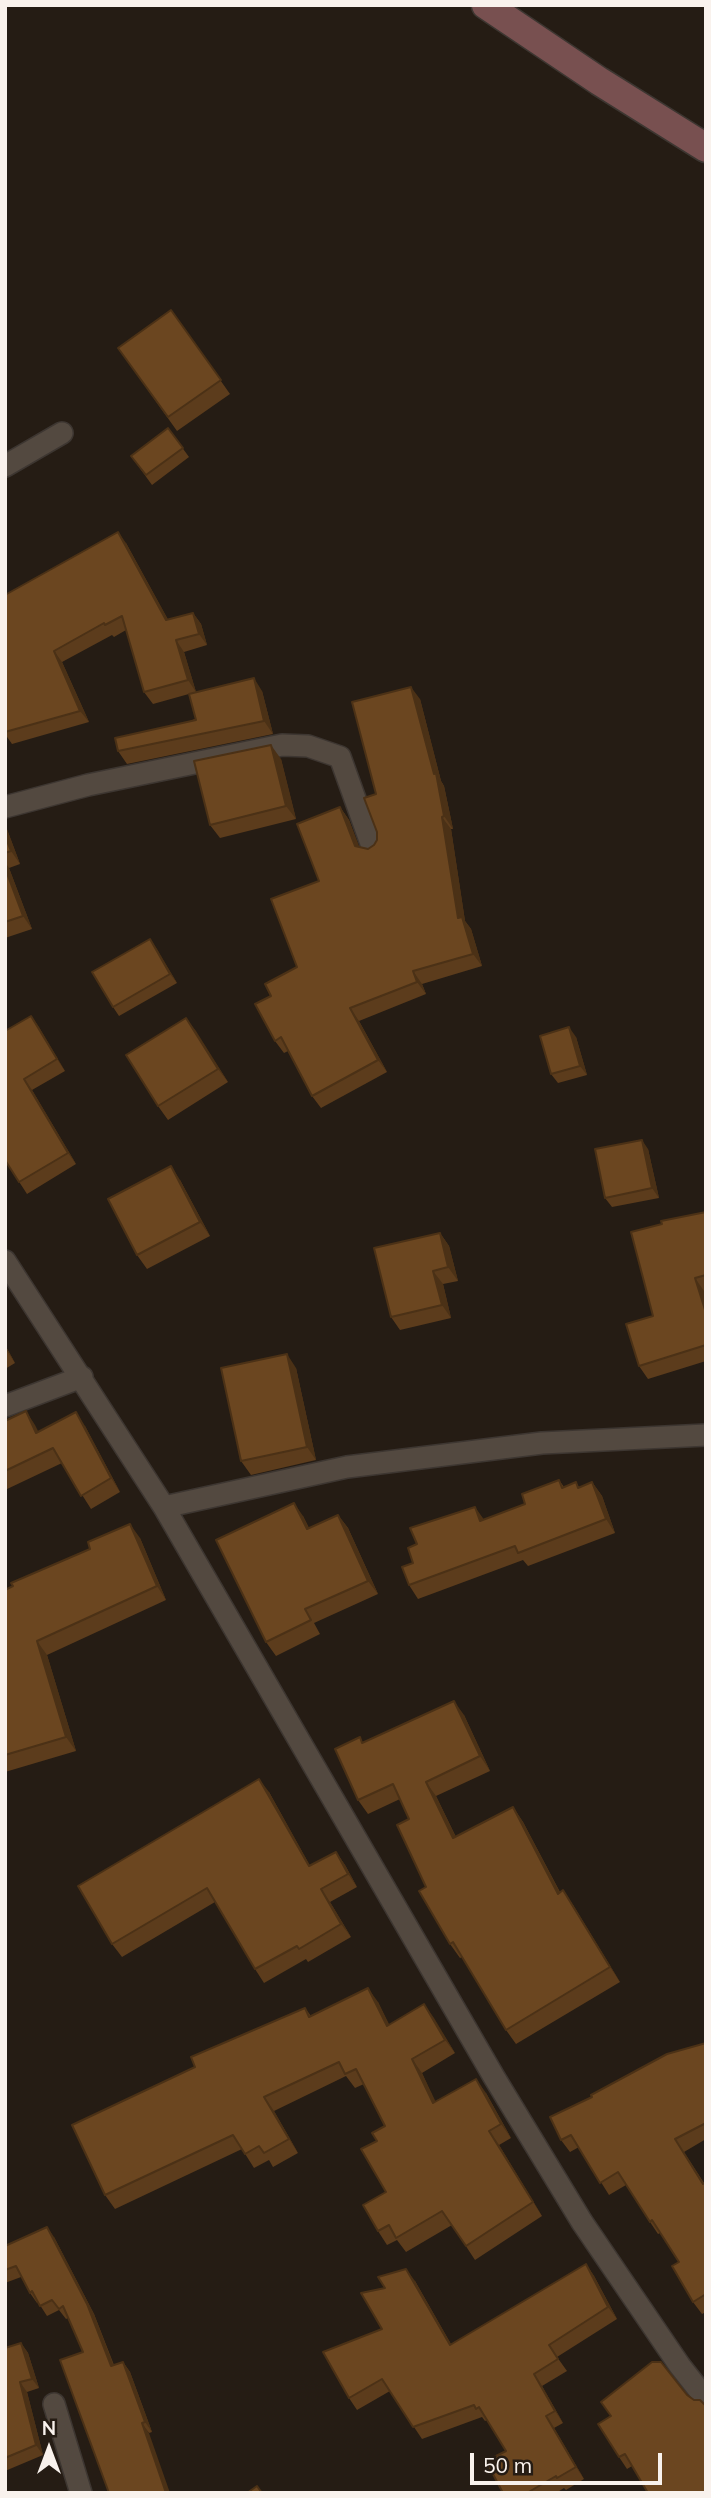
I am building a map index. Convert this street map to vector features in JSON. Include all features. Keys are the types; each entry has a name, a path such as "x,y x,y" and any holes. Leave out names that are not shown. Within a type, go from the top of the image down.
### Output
{"main road":[{"path":"502,9 599,81 706,148"}],"street":[{"path":"5,466 62,433"},
{"path":"5,807 89,785 282,745 308,746 340,757 373,849"},
{"path":"5,1261 164,1507 582,2222 680,2366 706,2399"},
{"path":"5,1406 82,1377"},
{"path":"164,1507 347,1467 542,1443 706,1435"},
{"path":"54,2404 81,2493"}],"building":[{"path":"171,310 221,380 168,417 118,348"},
{"path":"168,428 183,448 146,475 131,456"},
{"path":"118,532 166,620 193,613 199,634 176,640 188,680 144,692 122,616 54,651 80,711 5,732 5,595"},
{"path":"254,678 264,721 118,751 115,738 196,720 189,694"},
{"path":"411,687 434,774 436,773 458,918 462,917 473,954 413,971 417,982 350,1008 378,1060 312,1096 281,1037 275,1041 255,1004 271,996 265,984 297,967 271,899 319,881 297,824 340,807 355,846 368,849 374,845 377,832 364,798 376,794 352,702"},
{"path":"271,745 286,806 210,825 194,761"},
{"path":"5,836 11,851 5,853"},
{"path":"5,868 23,916 5,922"},
{"path":"150,939 170,974 113,1007 92,972"},
{"path":"31,1016 57,1059 24,1079 68,1153 19,1182 5,1160 5,1031"},
{"path":"186,1018 218,1069 158,1106 126,1055"},
{"path":"569,1027 580,1066 551,1074 540,1036"},
{"path":"642,1140 652,1188 605,1198 595,1149"},
{"path":"171,1166 200,1222 137,1255 108,1199"},
{"path":"706,1212 706,1275 695,1278 706,1313 706,1345 639,1366 626,1324 653,1316 631,1232 662,1224 661,1221"},
{"path":"440,1233 448,1267 433,1271 442,1305 391,1317 374,1248"},
{"path":"287,1354 307,1447 241,1461 221,1368"},
{"path":"26,1411 36,1433 76,1412 111,1478 81,1496 53,1448 5,1471 5,1421"},
{"path":"559,1480 562,1488 576,1482 578,1488 592,1482 606,1519 518,1553 515,1546 409,1585 402,1567 413,1563 408,1548 417,1544 410,1528 475,1507 480,1521 525,1504 522,1494"},
{"path":"294,1503 307,1529 338,1515 368,1581 305,1609 311,1620 266,1642 216,1540"},
{"path":"130,1524 157,1586 37,1641 66,1737 5,1755 5,1590 13,1586 11,1583 90,1549 88,1542"},
{"path":"454,1701 480,1756 426,1782 453,1838 513,1807 558,1894 563,1890 610,1967 506,2030 419,1891 426,1887 397,1825 409,1819 393,1784 358,1800 335,1749 360,1737 362,1743"},
{"path":"259,1779 309,1866 336,1852 348,1874 321,1889 341,1924 299,1949 297,1946 255,1969 207,1888 112,1944 78,1886"},
{"path":"368,1988 387,2026 424,2004 445,2040 412,2059 433,2103 476,2079 501,2124 489,2131 533,2202 466,2246 442,2211 396,2238 389,2225 378,2231 363,2205 386,2192 361,2149 377,2141 372,2133 385,2126 356,2069 345,2074 339,2062 264,2097 289,2139 264,2153 259,2146 245,2154 233,2135 105,2195 72,2125 195,2067 191,2057 305,2008 309,2017"},
{"path":"706,2043 706,2123 675,2139 703,2184 706,2182 706,2294 693,2302 672,2266 679,2262 618,2172 600,2183 571,2135 561,2140 550,2117 592,2097 591,2095 667,2054"},
{"path":"47,2227 87,2304 111,2366 123,2362 145,2422 142,2423 166,2493 109,2493 60,2360 83,2352 63,2306 59,2309 52,2300 40,2306 16,2266 5,2270 5,2246"},
{"path":"586,2264 608,2307 549,2345 558,2359 534,2374 555,2411 546,2416 576,2467 527,2493 503,2493 486,2461 506,2451 479,2407 476,2409 474,2405 413,2427 382,2379 349,2398 323,2352 382,2329 361,2293 385,2288 378,2277 406,2269 450,2345"},
{"path":"21,2343 32,2379 20,2382 36,2445 5,2458 5,2348"},
{"path":"652,2362 661,2362 687,2395 694,2400 700,2400 706,2406 706,2493 648,2493 625,2454 619,2457 598,2424 611,2416 601,2402"},
{"path":"257,2486 262,2493 247,2493"}]}
